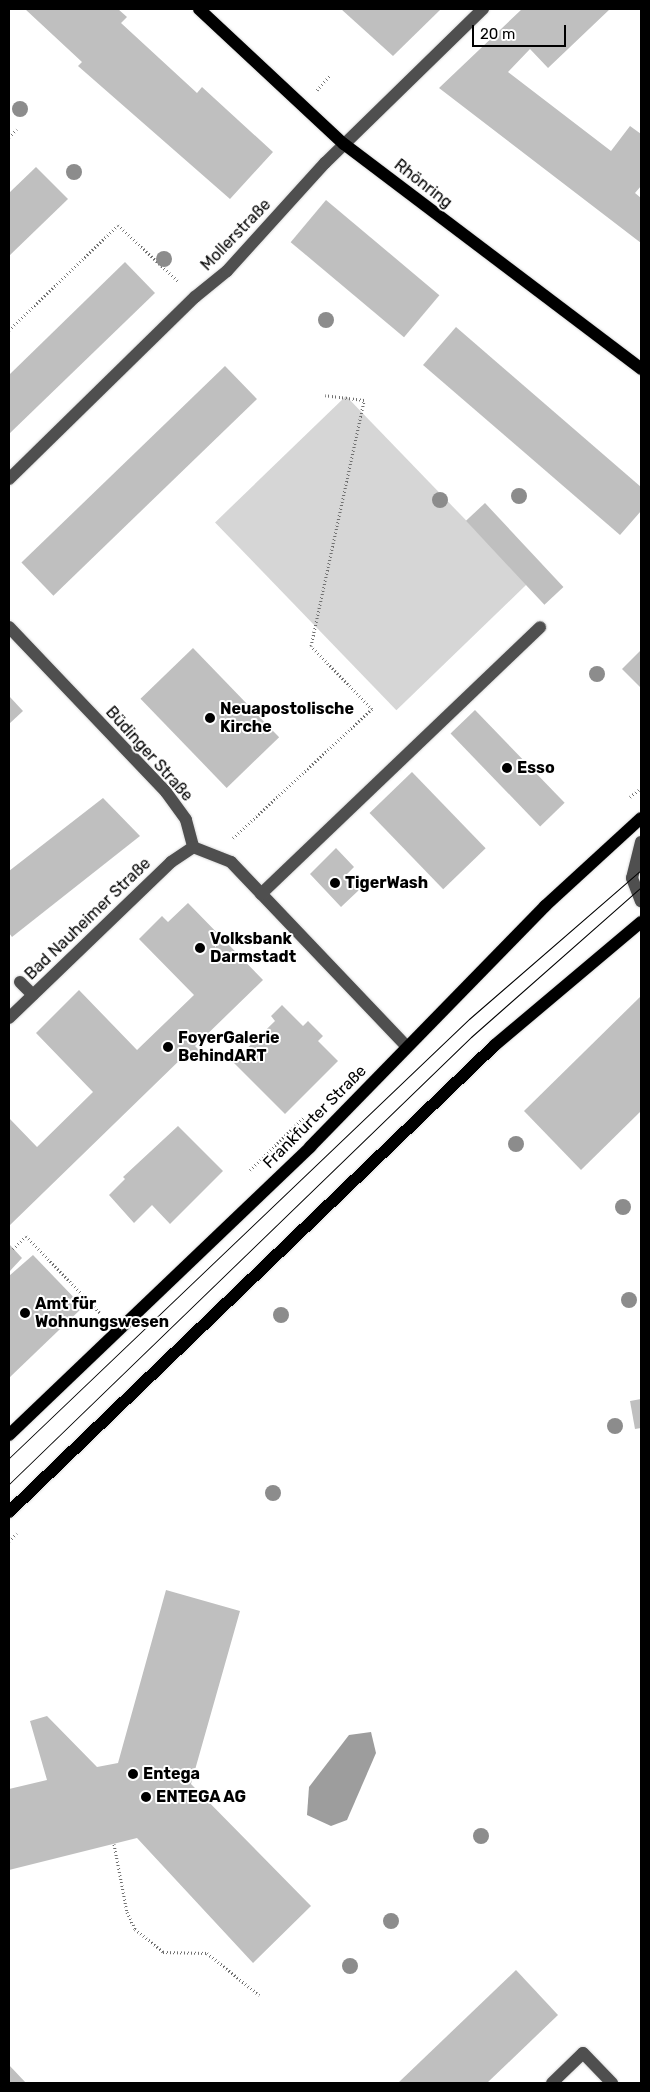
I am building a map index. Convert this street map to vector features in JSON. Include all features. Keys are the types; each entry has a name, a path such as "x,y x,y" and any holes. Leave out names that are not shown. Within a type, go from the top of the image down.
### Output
{"main road":[{"name":"Rhönring","path":"199,9 344,144 641,369"},
{"name":"Frankfurter Straße","path":"9,1435 310,1147 545,906 641,818"},
{"path":"9,1512 495,1045 641,922"}],"street":[{"name":"Mollerstraße","path":"9,479 195,297 227,271 344,144 483,9"},
{"name":"Büdinger Straße","path":"9,627 166,792 186,820 193,847"},
{"path":"261,894 540,627"},
{"path":"641,842 632,878 641,901"},
{"path":"193,847 231,862 407,1047"},
{"name":"Bad Nauheimer Straße","path":"9,1018 171,862 193,847"},
{"path":"20,982 33,994"},
{"path":"552,2083 583,2053 612,2083"}],"path":[{"path":"9,137 17,130"},
{"path":"9,330 118,225 195,297"},
{"path":"214,856 372,709 311,646 364,400 325,395"},
{"path":"13,1248 26,1236 101,1314"},
{"path":"114,1844 127,1912 135,1929 163,1952 207,1953 259,1995"}],"shaded area":[{"path":"346,396 527,584 396,710 215,522"},
{"path":"371,1732 376,1753 347,1820 331,1826 307,1815 309,1787 349,1735"}],"building":[{"path":"25,9 118,9 127,17 121,23 197,93 202,87 273,152 230,199 78,66 82,62"},
{"path":"341,9 441,9 393,56"},
{"path":"522,9 610,9 548,68 530,49 508,72 611,151 630,126 641,134 641,186 635,193 641,198 641,243 439,88"},
{"path":"36,167 68,199 9,256 9,193"},
{"path":"326,200 439,295 404,337 291,242"},
{"path":"125,262 155,293 9,434 9,375"},
{"path":"456,327 641,487 641,511 620,535 423,365"},
{"path":"225,366 257,399 53,596 21,563"},
{"path":"485,503 563,587 544,605 466,521"},
{"name":"Neuapostolische Kirche","path":"193,648 279,737 227,788 140,699"},
{"path":"641,650 641,688 622,669"},
{"path":"9,696 23,711 9,724"},
{"name":"Esso","path":"475,710 565,803 540,826 451,734"},
{"path":"412,772 486,848 443,889 370,813"},
{"path":"103,798 140,836 12,937 9,933 9,871"},
{"name":"TigerWash","path":"336,848 354,867 345,876 359,890 341,907 310,874"},
{"path":"188,903 263,980 195,1046 202,1053 192,1062 185,1055 9,1226 9,1118 37,1147 93,1092 36,1033 79,990 137,1050 194,995 139,939 162,916 168,922"},
{"path":"641,996 641,1111 581,1170 524,1111"},
{"path":"282,1005 303,1026 308,1021 323,1036 318,1041 338,1061 285,1114 233,1062 275,1021 271,1016"},
{"path":"178,1126 223,1171 170,1224 152,1205 134,1223 109,1195 125,1179 123,1177"},
{"path":"9,1244 22,1258 9,1272"},
{"path":"33,1255 83,1307 9,1378 9,1276"},
{"path":"641,1399 641,1428 635,1429 630,1401"},
{"name":"Entega","path":"166,1590 240,1611 191,1784 311,1906 253,1963 137,1838 9,1870 9,1789 47,1780 30,1721 47,1716 97,1767 118,1763"},
{"path":"516,1970 558,2015 487,2083 398,2083"},
{"path":"9,2065 26,2083 9,2083"}],"tram line":[{"path":"9,1458 469,1019 641,870"},
{"path":"9,1484 471,1037 641,887"}],"place":[{"name":"Neuapostolische Kirche","path":"210,718"},
{"name":"Esso","path":"507,768"},
{"name":"TigerWash","path":"335,883"},
{"name":"Volksbank Darmstadt","path":"200,948"},
{"name":"FoyerGalerie BehindART","path":"168,1047"},
{"name":"Amt für Wohnungswesen","path":"25,1313"},
{"name":"Entega","path":"133,1774"},
{"name":"ENTEGA AG","path":"146,1797"}]}
